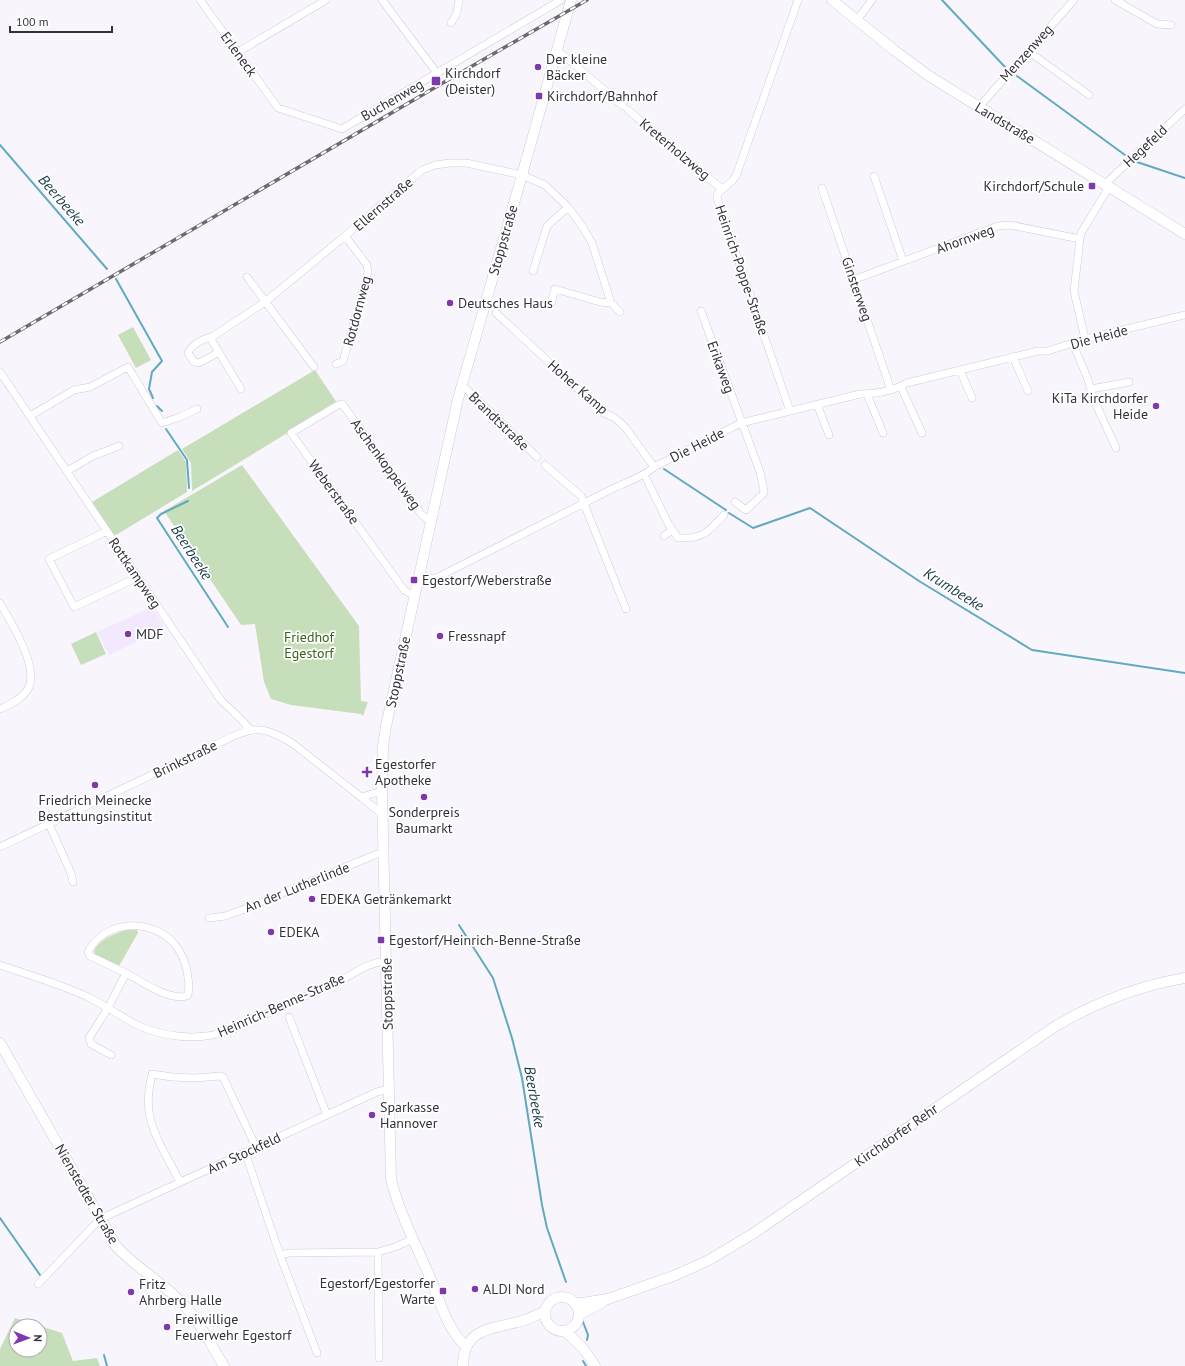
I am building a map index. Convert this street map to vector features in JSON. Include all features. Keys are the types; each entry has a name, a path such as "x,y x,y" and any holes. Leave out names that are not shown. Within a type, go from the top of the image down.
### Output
{"main road":[{"name":"Stoppstraße","path":"466,1346 454,1333 397,1202 392,1180 382,791 383,753 385,734 414,596 462,385 571,0"},
{"name":"Landstraße","path":"832,0 929,76 1185,234"},
{"name":"Kirchdorfer Rehr","path":"579,1315 608,1299 676,1275 730,1248 1031,1042 1077,1013 1128,992 1159,983 1185,978"},
{"name":"Nienstedter Straße","path":"0,1042 116,1246 124,1255 165,1287 184,1305 191,1313 224,1366"},
{"path":"463,1366 466,1346 475,1336 486,1329 519,1322 544,1312 549,1303 556,1298 565,1297 575,1304 579,1315 575,1325 565,1331 554,1330 547,1323 544,1312"},
{"name":"Kirchdorfer Rehr","path":"575,1304 608,1299"},
{"path":"519,1322 547,1323"},
{"path":"575,1325 583,1348"},
{"path":"565,1331 583,1348 595,1366"}],"street":[{"name":"Erleneck","path":"200,0 278,108"},
{"path":"238,52 326,0"},
{"path":"382,0 437,73"},
{"path":"451,23 457,13 459,0"},
{"name":"Buchenweg","path":"278,108 342,129 562,0"},
{"name":"Heinrich-Poppe-Straße","path":"790,411 717,198 718,193 736,176 798,0"},
{"path":"857,20 872,0"},
{"name":"Menzenweg","path":"979,107 1074,0"},
{"path":"1115,0 1157,24 1171,25"},
{"path":"1028,51 1089,95"},
{"name":"Kreterholzweg","path":"556,52 562,54 722,189"},
{"name":"Hegefeld","path":"1085,339 1074,291 1081,233 1107,186 1185,109"},
{"name":"Ellernstraße","path":"219,352 199,363 194,362 188,353 190,348 212,337 265,302 422,170 436,165 450,163 466,163 522,175 545,185 568,206 592,243 611,303"},
{"path":"874,176 903,261"},
{"name":"Ginsterweg","path":"822,188 891,390"},
{"path":"533,271 547,226 568,206"},
{"name":"Ahornweg","path":"854,280 998,226 1010,225 1080,239"},
{"name":"Rotdornweg","path":"336,364 343,361 368,272 367,265 345,236"},
{"path":"247,277 314,367"},
{"path":"551,304 555,289 600,302 611,303 620,312"},
{"name":"Erikaweg","path":"701,310 760,472 764,491 763,494 746,510 735,502"},
{"name":"Hoher Kamp","path":"496,313 604,413 616,418 625,427 654,467"},
{"name":"Die Heide","path":"419,576 432,579 436,578 644,474 654,467 741,423 860,394 891,390 901,387 907,383 1038,351 1048,351 1085,339 1185,315"},
{"path":"212,337 212,342 241,389"},
{"path":"1073,344 1094,400 1116,448"},
{"path":"1013,357 1028,391"},
{"path":"30,416 74,390 90,387 128,367 162,422 180,417 197,409"},
{"path":"960,370 972,398"},
{"name":"Rottkampweg","path":"0,372 220,699 228,708 244,721 250,730"},
{"path":"1091,389 1129,382"},
{"name":"Brandtstraße","path":"462,385 537,457"},
{"path":"901,387 922,433"},
{"path":"867,394 883,433"},
{"path":"817,404 830,435"},
{"name":"Weberstraße","path":"343,405 338,405 292,433 404,590 414,596"},
{"name":"Aschenkoppelweg","path":"343,405 422,515 431,521"},
{"path":"67,471 93,456 119,446"},
{"path":"545,465 581,496 626,609"},
{"path":"644,474 672,530 678,538 692,539 700,536 710,530 724,515"},
{"path":"664,536 672,530"},
{"path":"107,531 49,559 74,607 138,576"},
{"path":"0,603 14,626 32,674 29,687 21,697 10,705 0,709"},
{"name":"Brinkstraße","path":"1,844 49,824 221,742 250,730 261,729 282,737 297,747 383,815"},
{"path":"361,797 382,791"},
{"path":"49,824 71,873 72,882"},
{"name":"An der Lutherlinde","path":"209,918 225,916 236,912 377,854 384,854"},
{"path":"127,925 142,926 154,929 165,935 176,946 184,959 190,991 187,996 183,997 168,995 126,973 90,956 88,952 92,943 114,928 127,925"},
{"name":"Heinrich-Benne-Straße","path":"0,965 88,997 136,1024 152,1031 185,1037 203,1037 230,1031 346,978 359,969 386,961"},
{"path":"111,1055 91,1044 89,1038 108,1008 126,973"},
{"path":"290,1017 327,1115"},
{"path":"180,1182 154,1131 149,1113 149,1089 152,1074 172,1078 223,1077 256,1147"},
{"name":"Am Stockfeld","path":"100,1219 377,1092 389,1090"},
{"path":"244,1152 316,1353"},
{"path":"38,1284 100,1219"},
{"path":"280,1255 289,1253 378,1252 395,1247 413,1238"},
{"path":"378,1252 379,1358"}],"shaded area":[{"path":"152,607 165,628 109,655 97,632"}],"green space":[{"path":"133,327 151,360 136,368 118,335"},
{"path":"315,370 337,403 192,491 191,463 182,449"},
{"path":"178,450 186,462 187,492 116,535 113,535 92,502"},
{"name":"Friedhof Egestorf","path":"242,465 359,626 361,701 368,702 363,716 361,714 291,705 271,699 264,682 255,624 241,625 164,511"},
{"path":"96,632 106,654 81,665 71,644"},
{"path":"126,930 137,930 138,933 119,966 95,955 94,951 100,943 112,935"},
{"path":"48,1329 62,1333 73,1361 97,1358 100,1366 0,1366 0,1349 8,1332 8,1358 48,1358"}],"waterway":[{"path":"942,0 1005,67"},
{"path":"1017,76 1125,155"},
{"name":"Beerbeeke","path":"0,145 107,269"},
{"path":"1137,162 1185,178"},
{"name":"Beerbeeke","path":"116,279 162,361 152,372 149,389 153,398"},
{"name":"Beerbeeke","path":"157,406 162,411"},
{"name":"Beerbeeke","path":"166,429 187,460 189,488"},
{"name":"Krumbeeke","path":"664,469 726,510"},
{"name":"Beerbeeke","path":"188,501 161,514 157,518 228,627"},
{"name":"Krumbeeke","path":"729,513 753,528 810,508 919,581 1032,650 1185,673"},
{"name":"Beerbeeke","path":"459,925 493,978 512,1038 522,1078 547,1228 566,1282"},
{"path":"0,1218 40,1275"},
{"name":"Beerbeeke","path":"583,1322 588,1335 587,1340"},
{"path":"104,1355 107,1366"},
{"name":"Beerbeeke","path":"583,1361 586,1366"}],"railway":[{"path":"0,342 587,0"}],"place":[{"name":"Der kleine Bäcker","path":"538,67"},
{"name":"Kirchdorf (Deister)","path":"436,81"},
{"name":"Kirchdorf/Bahnhof","path":"539,96"},
{"name":"Kirchdorf/Schule","path":"1092,186"},
{"name":"Deutsches Haus","path":"450,303"},
{"name":"KiTa Kirchdorfer Heide","path":"1156,406"},
{"name":"Egestorf/Weberstraße","path":"414,580"},
{"name":"MDF","path":"128,634"},
{"name":"Fressnapf","path":"440,636"},
{"name":"Egestorfer Apotheke","path":"367,772"},
{"name":"Friedrich Meinecke Bestattungsinstitut","path":"95,785"},
{"name":"Sonderpreis Baumarkt","path":"424,797"},
{"name":"EDEKA Getränkemarkt","path":"312,899"},
{"name":"EDEKA","path":"271,932"},
{"name":"Egestorf/Heinrich-Benne-Straße","path":"381,940"},
{"name":"Sparkasse Hannover","path":"372,1115"},
{"name":"ALDI Nord","path":"475,1289"},
{"name":"Egestorf/Egestorfer Warte","path":"443,1291"},
{"name":"Fritz Ahrberg Halle","path":"131,1292"},
{"name":"Freiwillige Feuerwehr Egestorf","path":"167,1327"}]}
